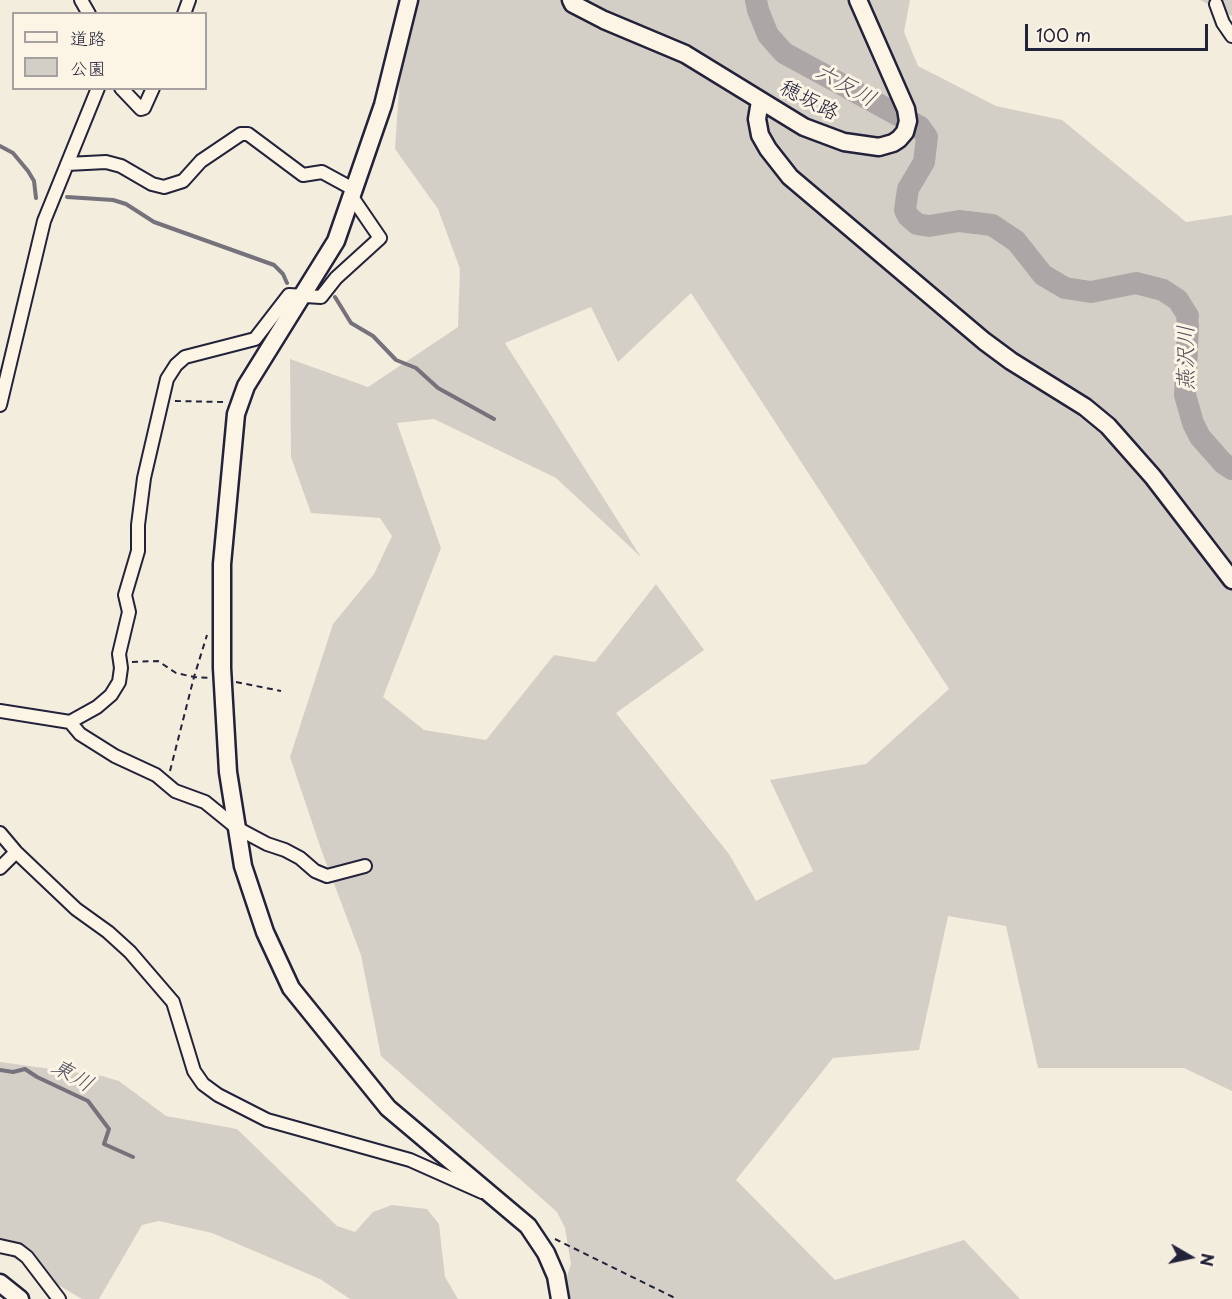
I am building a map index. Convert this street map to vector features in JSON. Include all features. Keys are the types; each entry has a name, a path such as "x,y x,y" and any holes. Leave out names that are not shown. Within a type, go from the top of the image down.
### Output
{"street":[{"path":"409,0 383,105 336,241 246,386 236,414 222,564 223,679 228,772 243,866 261,921 291,988 388,1108 528,1226 546,1253 556,1276 560,1299"},
{"name":"穂坂路","path":"571,0 573,4 604,20 685,54 804,127 844,142 879,147 893,143 906,126 906,110 858,0"},
{"path":"1216,4 1223,23 1232,36"},
{"path":"0,405 44,220 97,90"},
{"path":"123,90 141,109 144,108 152,90"},
{"path":"760,101 757,119 760,135 768,150 790,177 984,341 1011,361 1076,401 1108,426 1153,477 1232,580"},
{"path":"0,711 70,722 97,707 111,695 118,682 119,654 129,612 124,595 138,551 138,525 144,478 167,379 176,364 185,357 255,339 289,295 321,297 336,278 380,238 353,193 322,172 303,175 248,134 241,134 201,161 183,181 164,187 152,184 121,166 106,162 67,164"},
{"path":"70,722 80,734 115,756 156,775 175,791 205,802 237,828 300,858 315,871 327,876 366,866"},
{"path":"0,833 16,852 76,909 108,932 130,952 172,1002 194,1071 203,1084 218,1095 267,1120 410,1160 494,1198"},
{"path":"0,868 16,852"},
{"path":"0,1246 18,1250 27,1257 59,1299"},
{"path":"0,1283 20,1299"}],"path":[{"path":"120,662 158,662 176,673 223,679 281,691"},
{"path":"549,1236 677,1299"}],"green space":[{"path":"405,0 910,0 904,32 918,66 996,106 1062,120 1186,222 1232,215 1232,1091 1184,1068 1038,1068 1006,926 948,916 919,1050 833,1058 736,1180 835,1280 964,1240 1020,1299 560,1299 571,1264 565,1228 557,1212 381,1056 361,955 322,852 290,757 333,624 374,574 392,536 380,518 311,513 291,457 290,359 368,387 458,327 460,269 438,209 395,149","holes":["691,293 949,689 866,764 770,780 813,871 756,901 729,854 616,713 704,650 656,584 595,662 554,655 486,740 424,730 383,697 441,548 397,423 434,419 556,478 641,557 505,343 591,307 618,362"]},
{"path":"1200,0 1232,0 1232,16"},
{"path":"0,1062 102,1076 119,1081 166,1116 237,1129 337,1226 355,1232 373,1212 392,1205 427,1209 439,1224 445,1277 458,1299 350,1299 320,1279 212,1233 159,1221 142,1225 99,1299 82,1299 0,1250"}],"waterway":[{"name":"燕沢川","path":"756,0 768,35 784,53 920,127 927,137 924,162 908,189 905,210 917,224 929,226 959,221 992,225 1016,241 1043,275 1065,288 1091,292 1136,283 1163,290 1178,300 1188,316 1185,395 1193,423 1200,437 1223,463 1232,469"},
{"path":"0,146 13,153 28,171 34,181 36,198"},
{"path":"67,197 113,200 126,204 154,222 274,265 283,274 287,283"},
{"path":"335,297 351,323 373,336 396,360 416,368 438,388 494,419"},
{"name":"東川","path":"0,1070 13,1072 25,1069 88,1101 109,1129 104,1144 133,1157"}],"water label":[{"name":"六反川","path":"845,86"}]}
